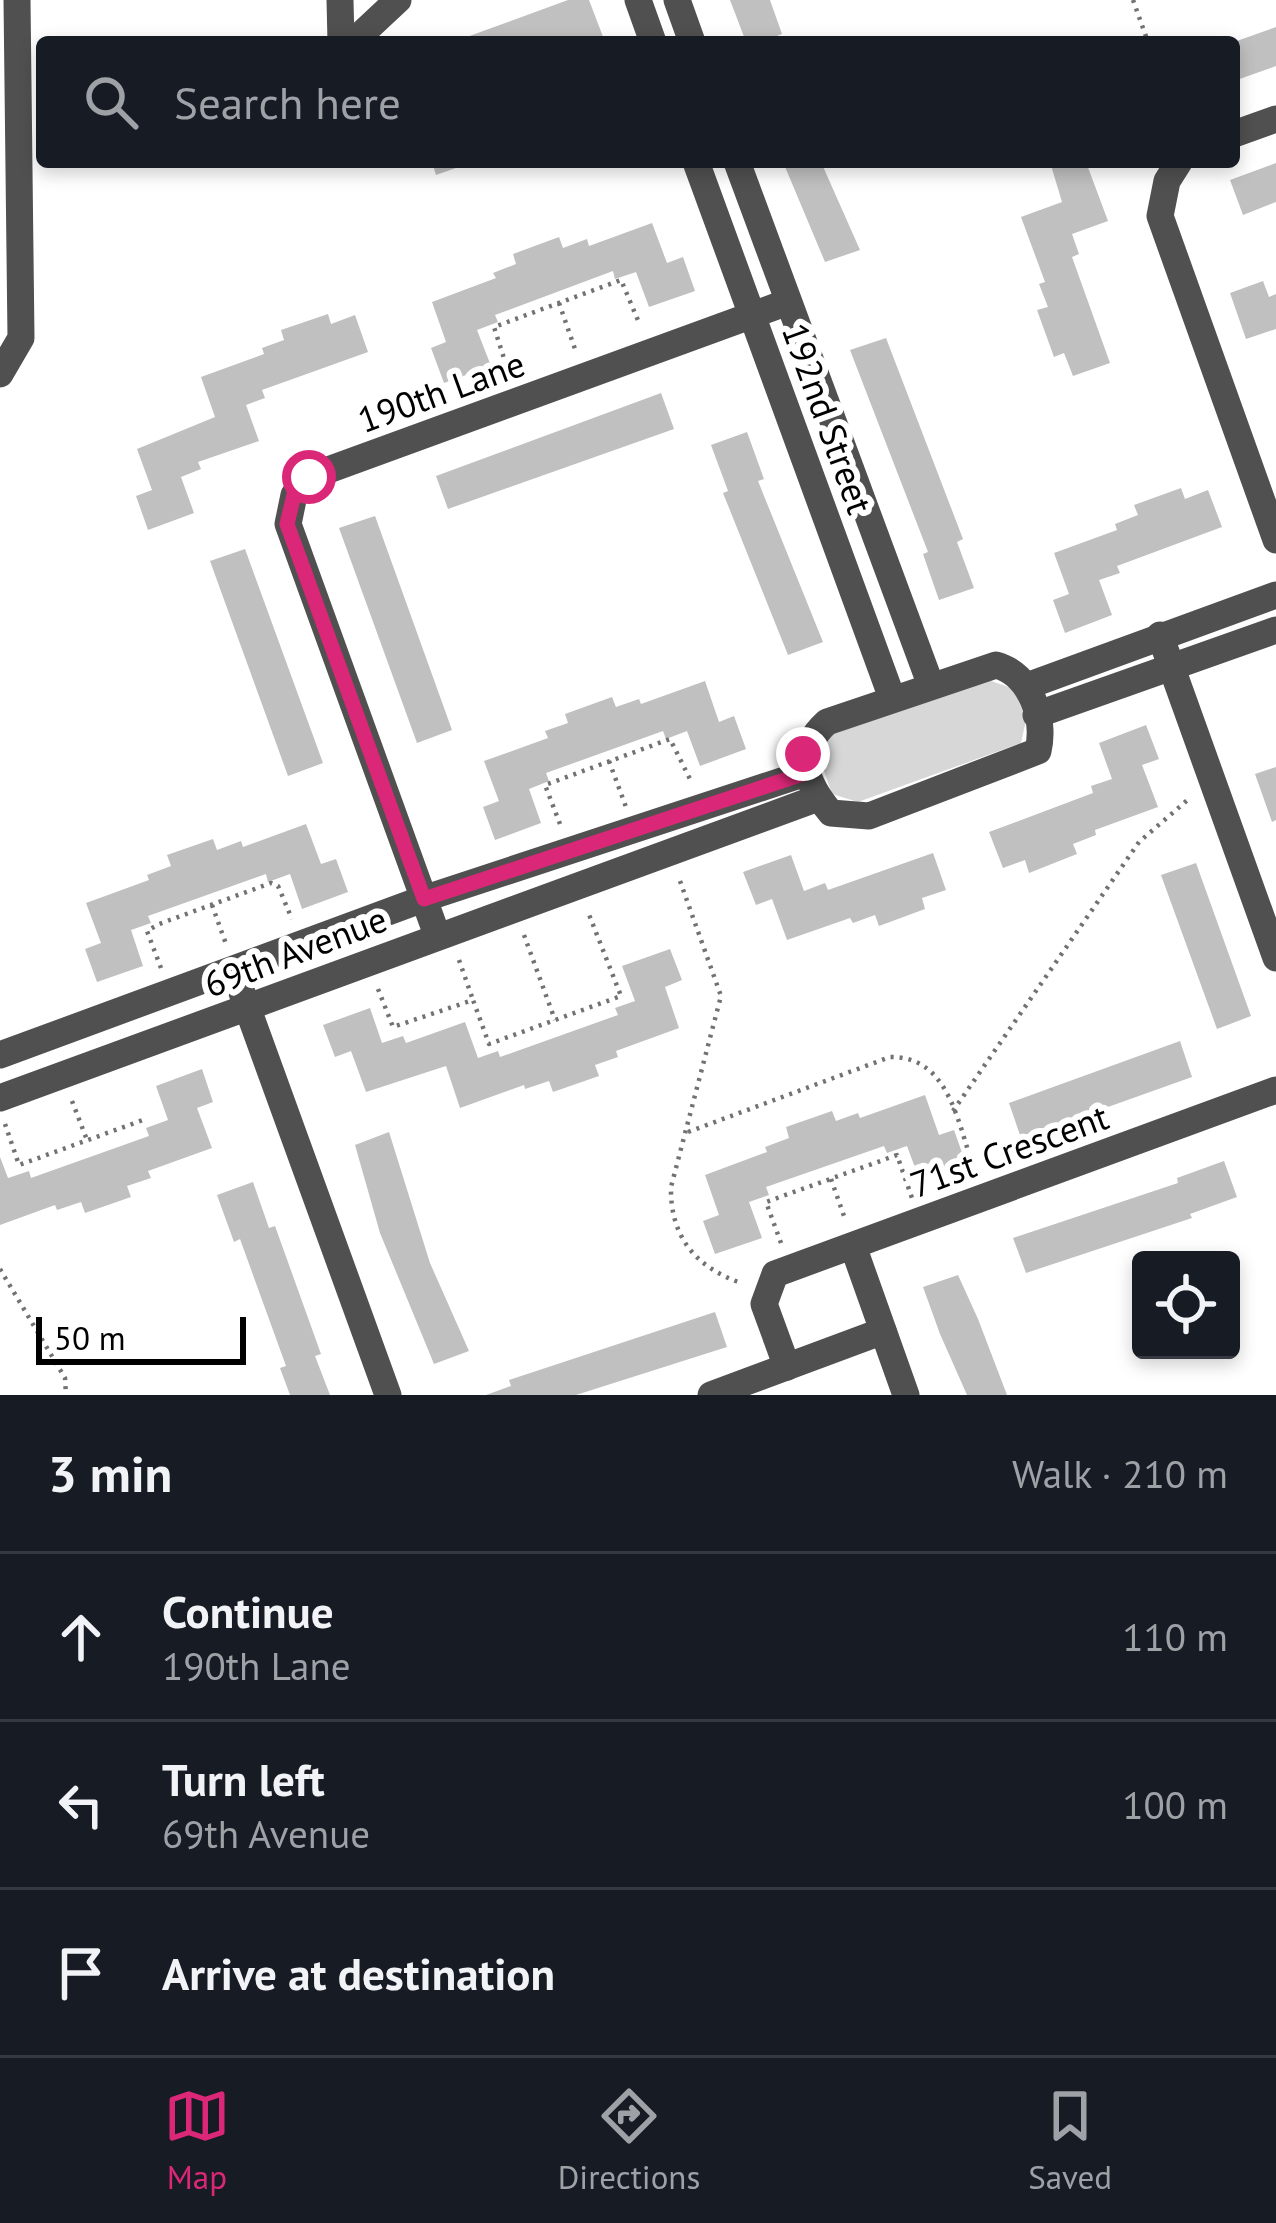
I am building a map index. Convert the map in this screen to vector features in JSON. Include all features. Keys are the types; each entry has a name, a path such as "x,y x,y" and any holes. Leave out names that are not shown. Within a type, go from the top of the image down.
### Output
{"street":[{"path":"0,374 21,338 30,119 16,0"},
{"path":"340,0 341,36"},
{"path":"359,36 398,0"},
{"path":"638,0 651,36"},
{"path":"677,0 690,36"},
{"path":"1240,132 1276,119"},
{"name":"192nd Street","path":"698,168 892,698"},
{"name":"192nd Street","path":"738,168 930,683"},
{"path":"1175,168 1167,181 1160,216 1276,540"},
{"name":"190th Lane","path":"447,945 424,899 287,524 294,495 309,477 788,302"},
{"path":"1027,686 1276,595"},
{"path":"1036,715 1276,630"},
{"path":"1160,635 1276,958"},
{"path":"996,665 1014,670 1027,686 1042,734 1038,751 1026,758 869,816 831,813 812,785 809,738 826,722 930,683 996,665"},
{"name":"69th Avenue","path":"0,1055 230,959 812,785"},
{"name":"69th Avenue","path":"2,1108 248,1007 447,945 812,785"},
{"path":"230,959 388,1395"},
{"name":"71st Crescent","path":"787,1367 764,1304 775,1274 850,1235 1276,1090"},
{"path":"850,1235 906,1395"},
{"path":"711,1395 883,1331"}],"path":[{"path":"1132,0 1146,36"},
{"path":"509,374 494,327 621,280 641,326"},
{"path":"559,303 575,350"},
{"path":"562,830 545,785 609,761 670,740 692,783"},
{"path":"609,761 626,806"},
{"path":"953,1111 1139,842 1194,794"},
{"path":"678,876 721,996 671,1187 675,1226 694,1257 718,1276 746,1285"},
{"path":"163,973 148,928 212,904 274,884 294,926"},
{"path":"212,904 230,959"},
{"path":"447,945 489,1044 621,996 587,908"},
{"path":"522,931 555,1020"},
{"path":"376,983 393,1027 473,1000"},
{"path":"686,1133 890,1058 912,1057 929,1065 953,1111 976,1177"},
{"path":"70,1095 87,1140"},
{"path":"2,1108 19,1165 143,1120"},
{"path":"783,1249 766,1202 897,1155 913,1200"},
{"path":"831,1178 850,1235"},
{"path":"0,1269 64,1378 66,1395"}],"shaded area":[{"path":"983,678 1014,689 1026,720 1021,743 858,802 832,794 820,759 831,732"}],"building":[{"path":"568,0 589,0 603,36 469,36"},
{"path":"730,0 770,0 782,34 744,36"},
{"path":"1276,27 1276,66 1240,79 1240,40"},
{"path":"1276,163 1276,202 1243,215 1230,180"},
{"path":"786,168 824,168 860,250 825,262"},
{"path":"1052,168 1088,168 1108,221 1072,234 1079,254 1072,257 1110,363 1073,376 1064,353 1054,357 1037,310 1048,307 1039,284 1045,282 1021,217 1062,202"},
{"path":"652,223 667,263 683,257 695,291 649,307 636,272 615,279 613,271 495,315 498,322 477,330 491,366 444,383 431,348 446,342 432,302 496,278 493,273 516,264 513,254 559,237 563,248 587,239 589,246"},
{"path":"1263,281 1269,297 1276,294 1276,329 1246,339 1230,293"},
{"path":"328,314 331,324 355,315 368,352 262,390 265,398 246,405 259,441 198,462 201,469 181,477 194,513 148,530 136,496 152,490 137,449 215,417 201,377 264,354 262,348 284,340 281,330"},
{"path":"886,338 963,539 957,542 974,588 939,600 923,554 928,552 850,350"},
{"path":"661,393 674,429 448,509 436,476"},
{"path":"747,432 764,479 758,481 823,642 788,655 723,493 728,491 711,445"},
{"path":"1181,488 1185,499 1208,490 1222,527 1117,566 1120,573 1099,580 1112,615 1065,633 1053,600 1069,594 1054,553 1117,530 1115,524 1138,515 1134,505"},
{"path":"375,516 452,730 417,743 339,528"},
{"path":"245,549 323,763 288,776 210,561"},
{"path":"705,681 719,722 734,716 746,749 700,766 687,731 666,739 663,731 546,773 549,781 529,789 541,823 495,840 483,807 499,801 484,761 548,738 545,731 568,723 565,714 612,697 616,707 639,699 641,704"},
{"path":"1146,725 1159,759 1142,765 1158,807 1095,830 1096,835 1073,844 1077,854 1029,873 1025,860 1003,868 989,832 1093,793 1091,786 1112,779 1099,743"},
{"path":"1276,767 1276,820 1272,822 1255,774"},
{"path":"306,824 321,864 336,859 348,892 302,909 290,874 268,882 266,874 148,916 151,923 131,930 143,966 97,982 85,949 101,943 86,903 149,880 147,875 171,866 167,855 213,839 217,850 241,841 243,847"},
{"path":"933,853 946,890 922,898 925,909 879,926 875,915 853,923 850,918 787,940 772,899 756,905 743,872 791,855 804,891 825,883 828,890"},
{"path":"1196,863 1251,1016 1217,1029 1161,875"},
{"path":"670,949 682,980 665,987 679,1028 616,1051 618,1057 595,1065 599,1076 553,1092 549,1081 525,1089 524,1085 460,1108 446,1066 366,1092 351,1051 335,1057 323,1025 370,1008 382,1043 403,1036 406,1043 465,1022 478,1058 498,1051 500,1057 618,1015 615,1008 635,1001 622,966"},
{"path":"1180,1041 1192,1077 1021,1138 1009,1103"},
{"path":"202,1069 213,1102 197,1108 212,1148 148,1171 151,1178 127,1186 131,1197 85,1213 81,1202 57,1210 55,1205 0,1225 0,1157 8,1178 29,1171 31,1178 149,1136 146,1128 168,1120 156,1086"},
{"path":"925,1095 939,1135 954,1130 966,1164 920,1181 907,1146 887,1153 884,1146 766,1187 769,1195 749,1202 762,1238 715,1254 703,1221 719,1215 705,1175 767,1152 765,1147 789,1138 786,1127 832,1111 836,1121 858,1113 860,1118"},
{"path":"389,1132 430,1263 469,1351 434,1364 380,1233 355,1145"},
{"path":"1224,1161 1237,1197 1190,1214 1192,1218 1026,1273 1013,1238 1178,1183 1177,1178"},
{"path":"253,1182 269,1228 275,1226 321,1354 315,1356 330,1395 290,1395 280,1368 286,1366 240,1239 234,1242 217,1195"},
{"path":"958,1275 1007,1395 967,1395 940,1334 923,1287"},
{"path":"715,1312 727,1347 576,1395 486,1395 511,1386 509,1380"}],"route":[{"path":"309,477 294,495 287,524 424,899 806,773 803,754"}]}
